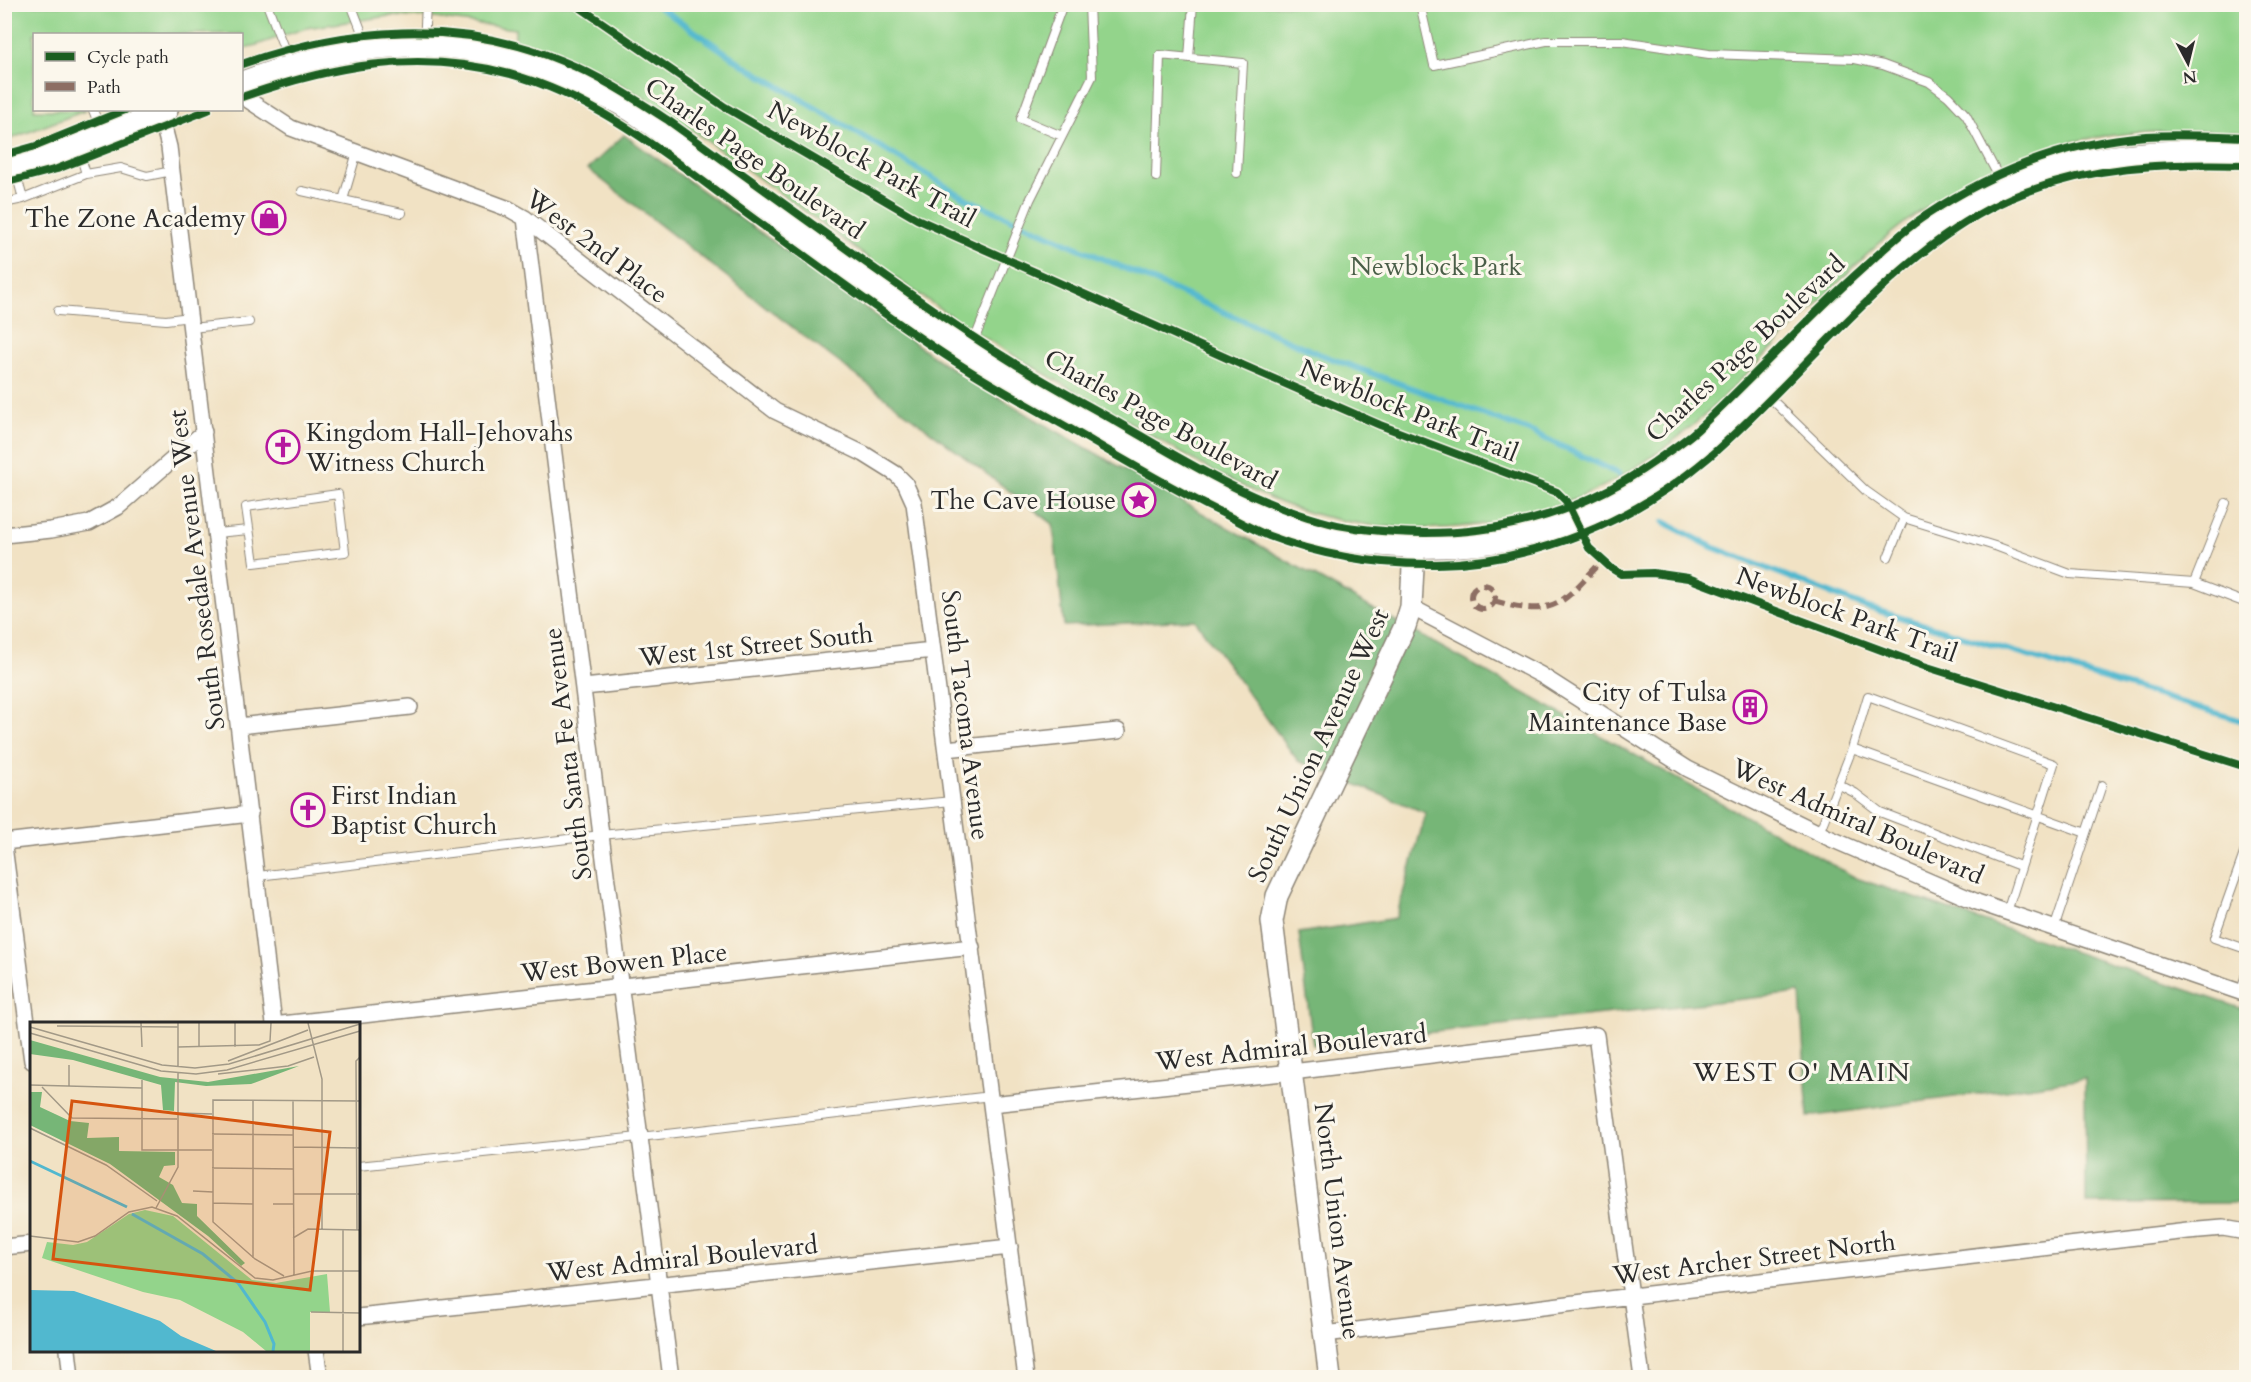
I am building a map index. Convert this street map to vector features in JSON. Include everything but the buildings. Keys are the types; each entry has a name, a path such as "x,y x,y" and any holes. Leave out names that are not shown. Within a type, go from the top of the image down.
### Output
{"main road":[{"name":"Charles Page Boulevard","path":"243,82 290,64 334,53 424,46 486,53 538,67 625,106 969,352 1169,468 1269,520 1345,540 1414,547 1454,548 1492,544 1550,531 1624,499 1680,463 1730,419 1870,277 1939,223 1976,199 2047,170 2093,158 2197,149 2247,152"},
{"path":"9,168 78,146 164,111"},
{"name":"South Union Avenue West","path":"1292,1072 1272,929 1277,896 1405,626 1411,607 1414,547"},
{"name":"North Union Avenue","path":"1292,1072 1330,1377"}],"street":[{"name":"West 2nd Place","path":"243,97 291,128 494,202 525,218 775,411"},
{"name":"South Rosedale Avenue West","path":"164,111 274,1022"},
{"name":"South Santa Fe Avenue","path":"525,218 620,987 671,1377"},
{"name":"South Tacoma Avenue","path":"775,411 884,465 905,483 914,503 1026,1377"},
{"path":"4,535 77,525 103,516 118,507 204,432"},
{"name":"West Admiral Boulevard","path":"1411,607 1541,675 1688,769 1890,866 2006,913 2244,993"},
{"name":"West 1st Street South","path":"584,687 933,650"},
{"path":"239,726 410,707"},
{"path":"946,748 1118,731"},
{"path":"30,1046 4,844 250,814"},
{"name":"West Bowen Place","path":"291,1022 972,947"},
{"name":"West Admiral Boulevard","path":"991,1100 1292,1072 1596,1035 1632,1296"},
{"name":"West Archer Street North","path":"1325,1334 2188,1231 2223,1228 2247,1232"},
{"path":"4,1247 30,1244"},
{"name":"West Admiral Boulevard","path":"360,1317 1010,1247"},
{"path":"1632,1296 1642,1377"},
{"path":"68,1352 71,1377"},
{"path":"316,1352 320,1377"}],"lane":[{"path":"267,4 290,64"},
{"path":"351,4 369,49"},
{"path":"424,46 426,4"},
{"path":"1062,136 1021,119 1063,4"},
{"path":"969,352 1030,200 1092,77 1089,4"},
{"path":"1189,58 1192,4"},
{"path":"1420,4 1434,65 1546,41 1622,41 1709,54 1855,59 1883,65 1929,82 1948,96 1966,115 2004,186"},
{"path":"1156,177 1160,55 1244,63 1237,173"},
{"path":"93,111 103,136"},
{"path":"78,146 86,174"},
{"path":"343,200 357,152"},
{"path":"9,168 23,200"},
{"path":"4,203 23,200 86,174 121,168 147,176 172,171"},
{"path":"302,191 402,213"},
{"path":"58,311 191,322 249,322"},
{"path":"1760,388 1866,491 1904,518 2070,574 2194,583 2247,603"},
{"path":"338,494 345,552 254,563 249,530 246,507 338,494"},
{"path":"2194,583 2226,503"},
{"path":"1888,557 1904,518"},
{"path":"216,533 249,530"},
{"path":"1819,833 1852,749 1868,696 2054,764 2006,913"},
{"path":"1852,749 2086,833"},
{"path":"1838,784 1880,812 2020,866"},
{"path":"2054,929 2102,785"},
{"path":"258,876 601,835 952,801"},
{"path":"2247,848 2214,938 2247,949"},
{"path":"2244,993 2247,974"},
{"path":"360,1166 991,1100"}],"green space":[{"name":"Newblock Park","path":"4,5 2246,5 2246,132 2169,131 2092,138 2062,144 2032,154 1974,179 1919,212 1894,231 1855,266 1706,414 1638,466 1594,491 1560,505 1525,516 1452,527 1415,528 1342,521 1282,504 1211,470 1025,362 956,319 891,275 708,141 647,100 584,65 515,41 515,29 435,18 389,16 306,28 243,50 243,33 33,33 33,111 84,111 5,141"},
{"path":"624,135 943,363 1035,419 1856,878 2246,1010 2246,1203 2086,1204 2085,1079 1808,1117 1800,993 1313,1045 1299,933 1396,918 1426,813 1298,761 1195,620 1064,626 1053,524 784,321 588,169"}],"waterway":[{"path":"655,4 742,64 967,199 1319,354 1534,433 1619,474"},
{"path":"1664,522 1712,547 1866,607 2246,722"}],"marked path":[{"path":"507,10 513,4"},
{"path":"1493,601 1530,608 1555,604 1576,589 1601,562"},
{"path":"1483,585 1491,589 1495,597 1491,605 1483,609 1475,605 1471,597 1475,589 1483,585"}],"cycle path":[{"name":"Newblock Park Trail","path":"575,4 725,107 917,219 1380,425 1557,492 1566,501 1589,548 1621,574 1653,573 1688,578 1924,666 2246,767"},
{"path":"243,64 281,51 321,42 362,35 402,32 442,33 483,38 523,47 562,61 604,81 669,121 855,255 987,346 1166,451 1242,491 1295,513 1340,525 1395,532 1464,531 1530,520 1594,497 1624,481 1698,429 1841,288 1908,228 1950,200 2003,173 2058,152 2116,139 2171,135 2246,137"},
{"path":"243,97 308,77 341,70 374,64 407,62 475,67 510,74 544,85 577,99 638,135 881,311 959,364 1168,485 1256,530 1289,543 1352,558 1416,564 1474,561 1547,546 1582,534 1649,500 1680,480 1726,442 1858,310 1919,255 1963,224 2011,198 2069,179 2127,168 2246,165"},
{"path":"4,155 36,146 123,111"},
{"path":"4,183 57,169 205,111"}],"place":[{"name":"The Zone Academy","path":"269,218"},
{"name":"Kingdom Hall-Jehovahs Witness Church","path":"283,447"},
{"name":"The Cave House","path":"1139,500"},
{"name":"City of Tulsa Maintenance Base","path":"1750,707"},
{"name":"First Indian Baptist Church","path":"308,810"}],"district":[{"name":"WEST O' MAIN","path":"1802,1072"}]}
